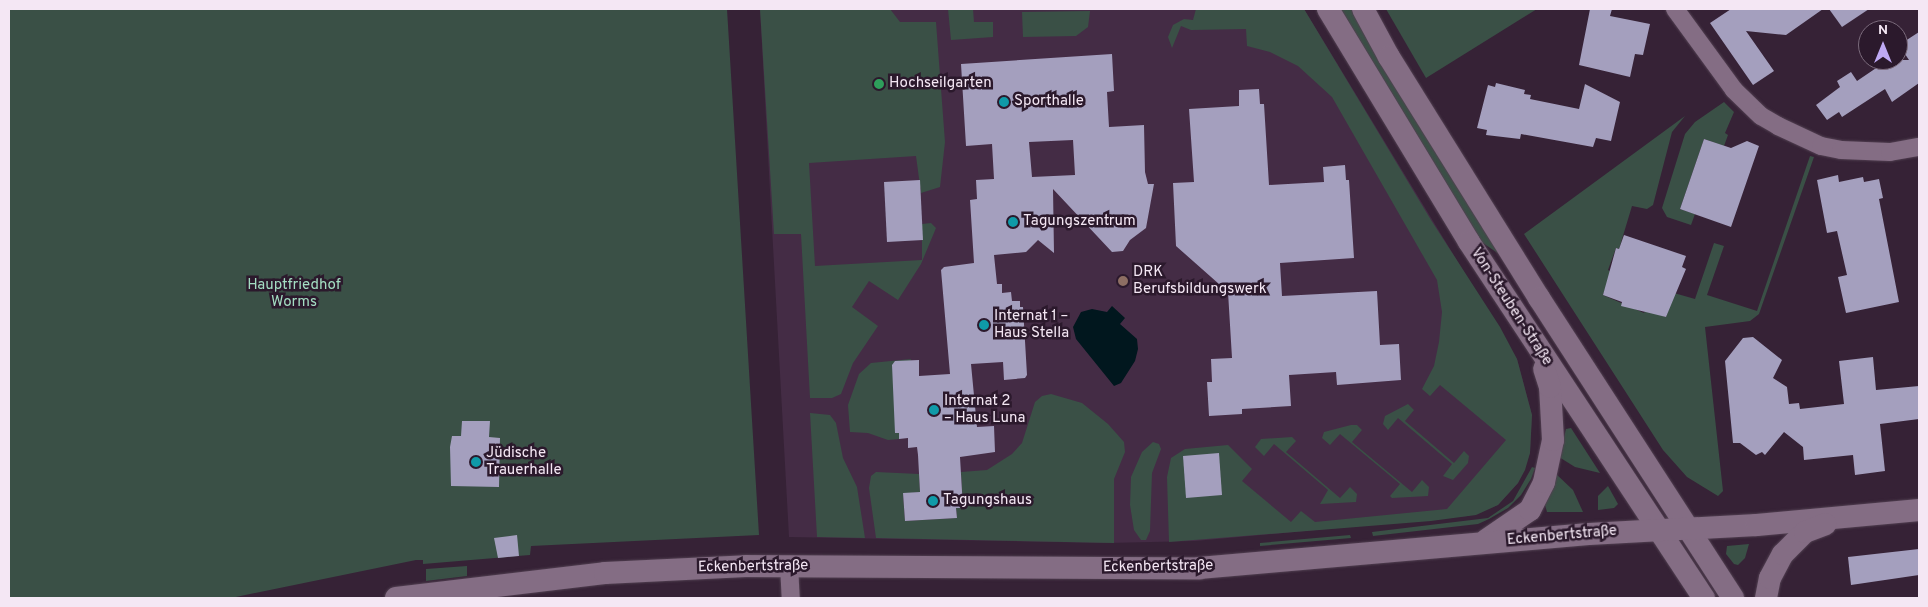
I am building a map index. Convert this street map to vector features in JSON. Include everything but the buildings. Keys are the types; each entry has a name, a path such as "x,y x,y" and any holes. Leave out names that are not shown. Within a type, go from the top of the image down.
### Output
{"street":[{"name":"Von-Steuben-Straße","path":"1328,9 1468,242 1656,529 1704,598"},
{"name":"Von-Steuben-Straße","path":"1364,9 1389,57 1538,298 1733,598"},
{"path":"1675,9 1732,88 1761,116 1778,126 1821,146 1841,150 1890,152 1919,147"},
{"path":"1478,543 1521,518 1536,502 1544,482 1553,440 1553,418 1550,387 1538,348"},
{"name":"Eckenbertstraße","path":"396,598 606,573 789,565 1170,569 1478,543 1656,529 1838,518 1919,510"},
{"path":"1766,598 1774,569 1793,543 1805,532 1838,518"},
{"path":"789,565 791,598"}],"shaded area":[{"name":"DRK Berufsbildungswerk","path":"760,9 1304,9 1517,359 1532,415 1530,453 1518,483 1498,505 1468,516 1195,541 1107,543 789,537"}],"green space":[{"name":"Hauptfriedhof Worms","path":"9,9 727,9 759,535 531,546 530,555 423,564 423,560 416,560 231,598 9,598"},
{"path":"760,9 890,9 900,22 936,22 945,142 940,187 921,193 916,156 809,163 815,266 922,260 922,224 931,223 936,228 921,264 898,300 869,281 852,307 878,326 853,363 841,394 832,398 810,398 801,234 774,234"},
{"path":"948,9 973,9 974,22 993,22 993,37 951,40"},
{"path":"1196,9 1304,9 1431,220 1500,327 1517,359 1532,415 1530,453 1525,470 1518,483 1498,505 1476,515 1431,521 1169,542 1167,477 1171,458 1185,449 1228,445 1252,469 1242,481 1291,522 1301,511 1315,522 1447,509 1506,440 1440,385 1430,396 1422,389 1434,366 1439,342 1442,312 1437,280 1332,97 1298,66 1270,52 1247,46 1246,29 1191,30 1181,26 1172,48 1168,37 1173,25 1184,19 1193,20"},
{"path":"1340,9 1352,9 1499,254 1480,241"},
{"path":"1386,9 1537,9 1426,78"},
{"path":"1090,11 1088,27 1076,36 1023,37 1022,12"},
{"path":"1724,102 1734,112 1725,133 1728,135 1724,146 1704,139 1680,209 1695,214 1691,225 1667,217 1662,208 1685,134 1695,122"},
{"path":"1685,116 1672,132 1653,205 1647,209 1632,206 1619,249 1616,248 1608,270 1611,272 1603,295 1644,313 1646,310 1666,317 1674,293 1695,299 1714,243 1724,246 1707,295 1757,311 1810,156 1814,157 1759,314 1750,321 1705,327 1723,491 1718,496 1687,477 1663,450 1524,234"},
{"path":"911,359 895,433 899,433 899,439 888,440 868,433 850,432 848,405 859,374 871,363"},
{"path":"1051,394 1082,403 1108,424 1124,442 1125,452 1114,479 1114,543 876,538 869,488 871,476 876,472 919,474 920,492 903,494 905,521 957,518 956,508 963,507 961,472 987,470 1012,454 1022,443 1035,402 1042,396"},
{"path":"1408,404 1414,410 1405,421 1454,463 1464,451 1469,456 1468,463 1453,480 1443,476 1452,464 1398,418 1388,430 1383,424 1385,416"},
{"path":"810,413 830,415 836,423 843,458 857,487 865,538 817,537"},
{"path":"1357,425 1362,430 1352,442 1412,492 1422,480 1429,487 1428,496 1392,498 1390,496 1400,484 1340,434 1330,445 1322,438 1324,432"},
{"path":"1571,428 1600,473 1575,467 1559,457 1566,429"},
{"path":"1292,437 1296,441 1286,452 1340,498 1350,487 1357,494 1356,502 1320,504 1328,490 1274,444 1264,456 1255,447 1261,439"},
{"path":"1153,442 1159,444 1161,449 1152,473 1150,531 1146,540 1141,540 1134,530 1130,505 1131,477 1142,452"},
{"path":"1532,467 1535,468 1531,479 1521,495 1508,508 1478,524 1373,536 1372,532 1488,518 1513,501"},
{"path":"1555,473 1573,490 1583,512 1547,512 1545,505"},
{"path":"1608,486 1618,504 1614,508 1598,510 1598,496"},
{"path":"1350,535 1351,538 1260,546 1260,543"},
{"path":"1749,544 1745,558 1738,565 1734,564 1726,554 1727,546"},
{"path":"467,566 467,576 426,581 426,569"}],"water":[{"path":"1112,306 1125,318 1120,324 1137,339 1138,349 1135,361 1121,383 1114,386 1076,339 1073,327 1081,312 1092,309 1107,312"}],"place":[{"name":"Hochseilgarten","path":"879,84"},
{"name":"Sporthalle","path":"1004,102"},
{"name":"Tagungszentrum","path":"1013,222"},
{"name":"DRK Berufsbildungswerk","path":"1123,281"},
{"name":"Internat 1 – Haus Stella","path":"984,325"},
{"name":"Internat 2 – Haus Luna","path":"934,410"},
{"name":"Jüdische Trauerhalle","path":"476,462"},
{"name":"Tagungshaus","path":"933,501"}]}
